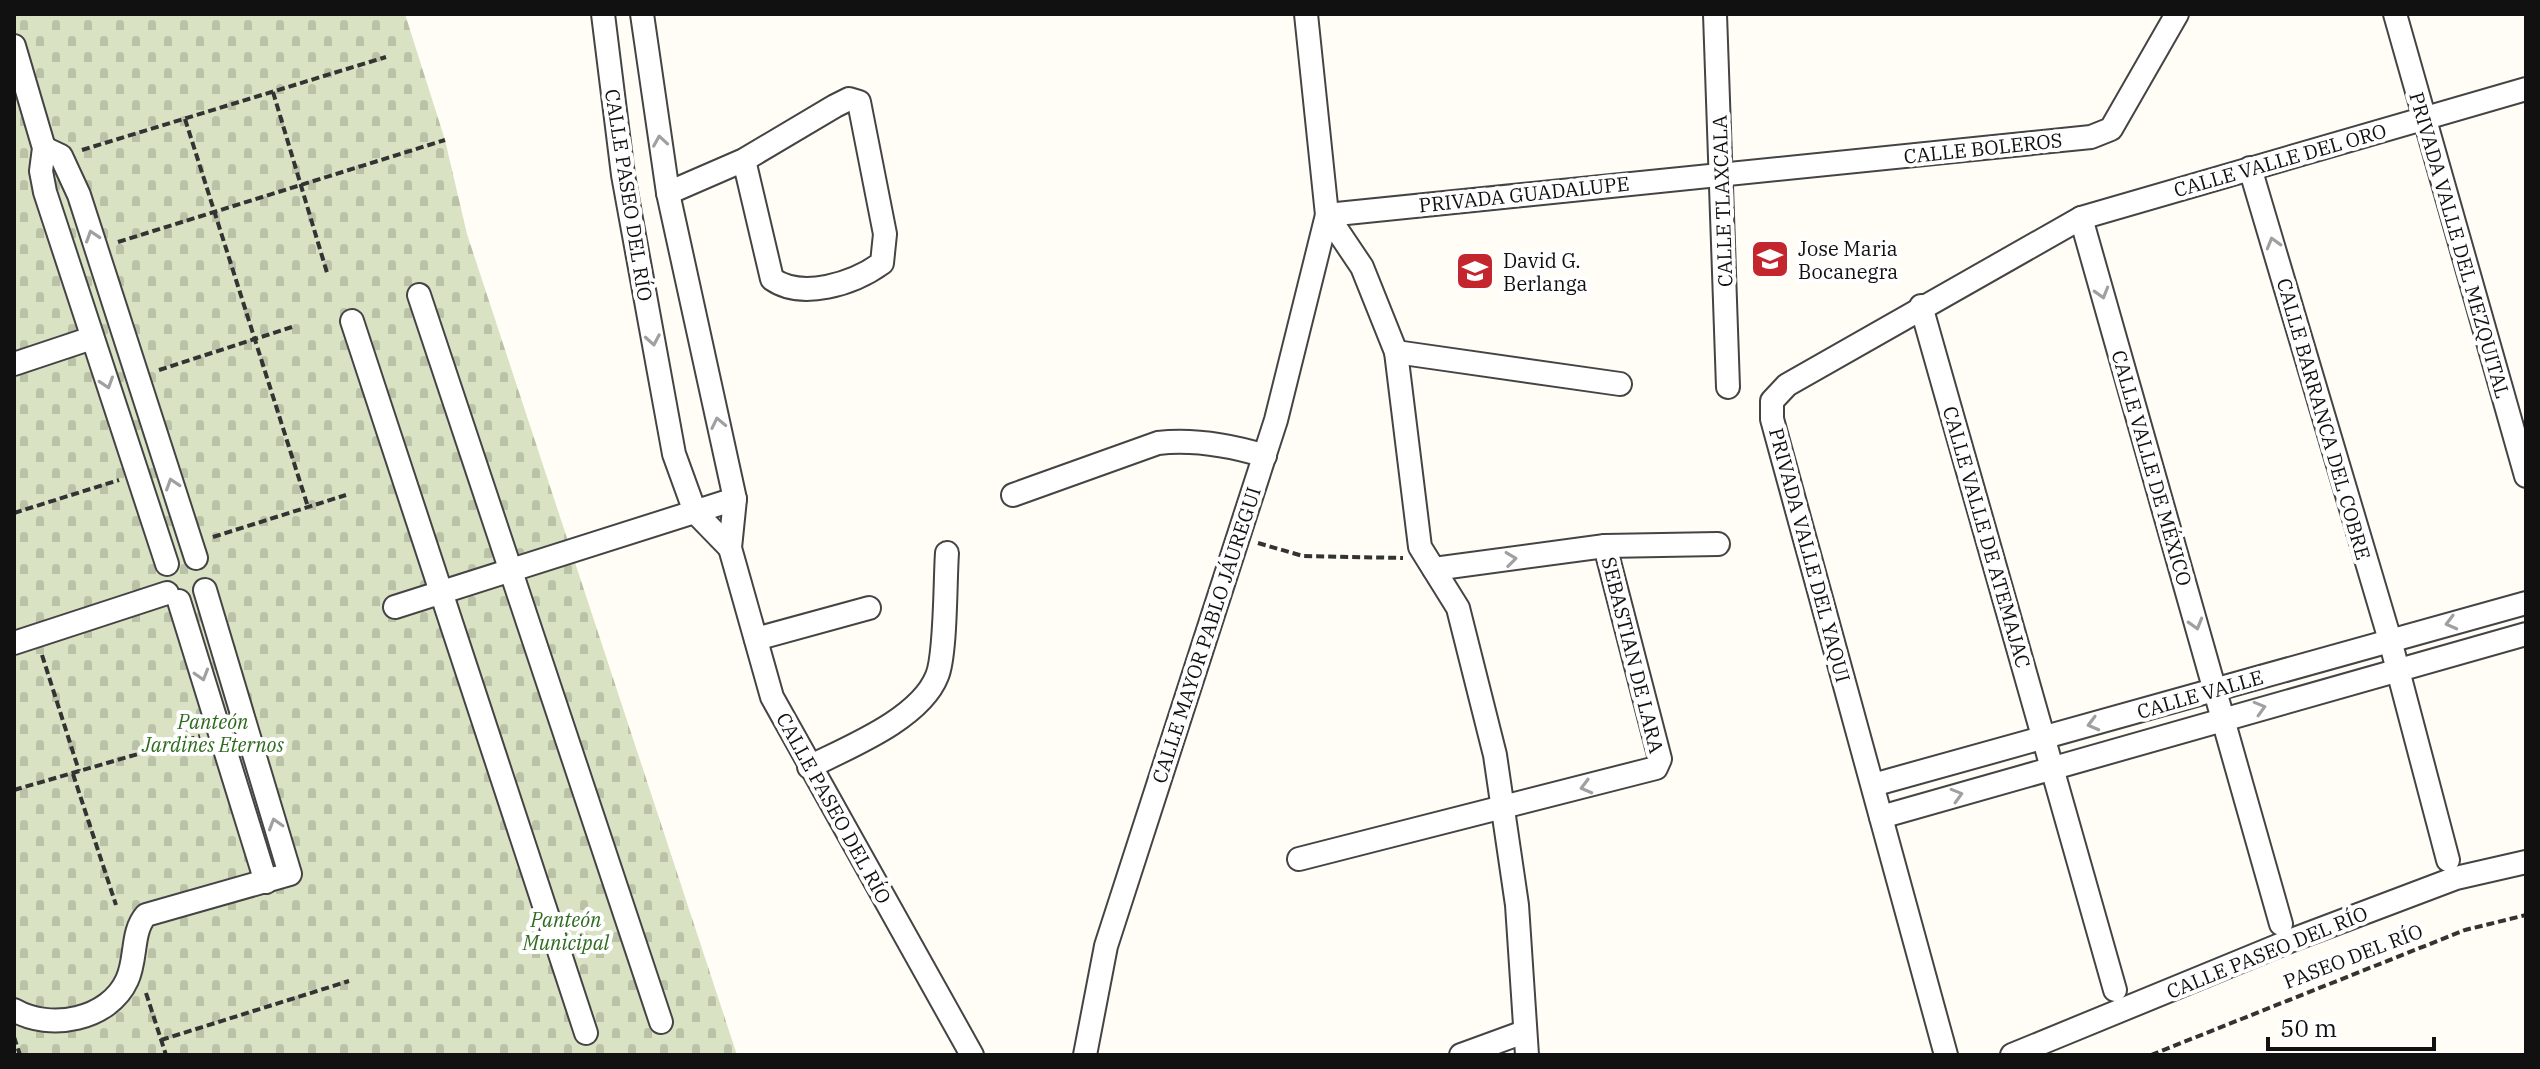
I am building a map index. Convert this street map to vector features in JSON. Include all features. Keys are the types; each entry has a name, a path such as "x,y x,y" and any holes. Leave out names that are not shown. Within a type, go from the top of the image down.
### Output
{"street":[{"name":"CALLE PASEO DEL RÍO","path":"603,14 623,175 674,454 695,512 730,548"},
{"name":"CALLE PASEO DEL RÍO","path":"642,14 668,193 735,499 730,548 772,697 972,1055"},
{"path":"1306,14 1327,215 1362,267 1396,352 1420,547 1458,608 1505,808 1517,905 1525,1044 1461,1055"},
{"name":"CALLE TLAXCALA","path":"1715,14 1728,387"},
{"name":"CALLE BOLEROS","path":"1722,174 2091,137 2111,129 2177,14"},
{"name":"PRIVADA VALLE DEL MEZQUITAL","path":"2395,14 2526,476"},
{"path":"14,46 53,152 70,171 194,551 206,569 205,590 290,874 146,915 138,923 127,980 105,1008 68,1020 29,1019 14,1010"},
{"name":"CALLE VALLE DEL ORO","path":"2081,218 2526,89"},
{"path":"668,193 744,160 849,99 859,102 885,234 882,263 867,274 809,290 786,289 772,279 744,160"},
{"path":"53,152 41,171 45,192 167,564 162,578 173,597 219,730 266,882"},
{"name":"CALLE BARRANCA DEL COBRE","path":"2250,168 2390,640 2448,860"},
{"name":"PRIVADA GUADALUPE","path":"1327,215 1722,174"},
{"name":"CALLE MAYOR PABLO JÁUREGUI","path":"1085,1055 1106,946 1265,456 1327,215"},
{"name":"PRIVADA VALLE DEL YAQUI","path":"1946,1055 1772,419 1772,401 1787,385 1921,306 2081,218"},
{"name":"CALLE VALLE DE MÉXICO","path":"2081,218 2281,924"},
{"path":"419,295 661,1022"},
{"name":"CALLE VALLE DE ATEMAJAC","path":"1921,306 2115,990"},
{"path":"352,321 586,1033"},
{"path":"14,364 92,338"},
{"path":"1396,352 1620,384"},
{"path":"1013,495 1158,443 1182,440 1230,445 1265,456"},
{"path":"395,607 735,499"},
{"path":"1430,564 1605,546 1718,544"},
{"name":"SEBASTIAN DE LARA","path":"1505,808 1656,768 1660,764 1605,546"},
{"path":"167,564 194,551"},
{"path":"809,767 864,740 924,700 939,674 947,553"},
{"path":"14,643 173,597 194,600 205,590"},
{"name":"CALLE VALLE","path":"1873,785 2526,603"},
{"path":"756,639 869,608"},
{"name":"CALLE VALLE","path":"1881,817 2526,634"},
{"path":"1299,859 1505,808"},
{"name":"CALLE PASEO DEL RÍO","path":"2012,1055 2292,940 2456,878 2526,862"}],"path":[{"path":"53,152 185,119 386,57"},
{"path":"273,92 328,276"},
{"path":"185,119 308,507"},
{"path":"96,249 445,140"},
{"path":"137,376 292,327"},
{"path":"14,513 137,475"},
{"path":"194,551 346,495"},
{"path":"1237,537 1303,556 1430,564"},
{"path":"41,652 79,771"},
{"path":"14,790 219,730"},
{"path":"73,773 116,905"},
{"name":"PASEO DEL RÍO","path":"2151,1055 2465,930 2526,915"},
{"path":"161,1040 349,981"},
{"path":"144,986 166,1055"},
{"path":"14,1037 20,1055"}],"green space":[{"name":"Panteón Jardines Eternos","path":"14,14 405,14 445,140 467,234 737,1055 14,1055"}],"place":[{"name":"Jose Maria Bocanegra","path":"1770,259"},
{"name":"David G. Berlanga","path":"1475,271"}],"park label":[{"name":"Panteón Municipal","path":"566,930"}]}
